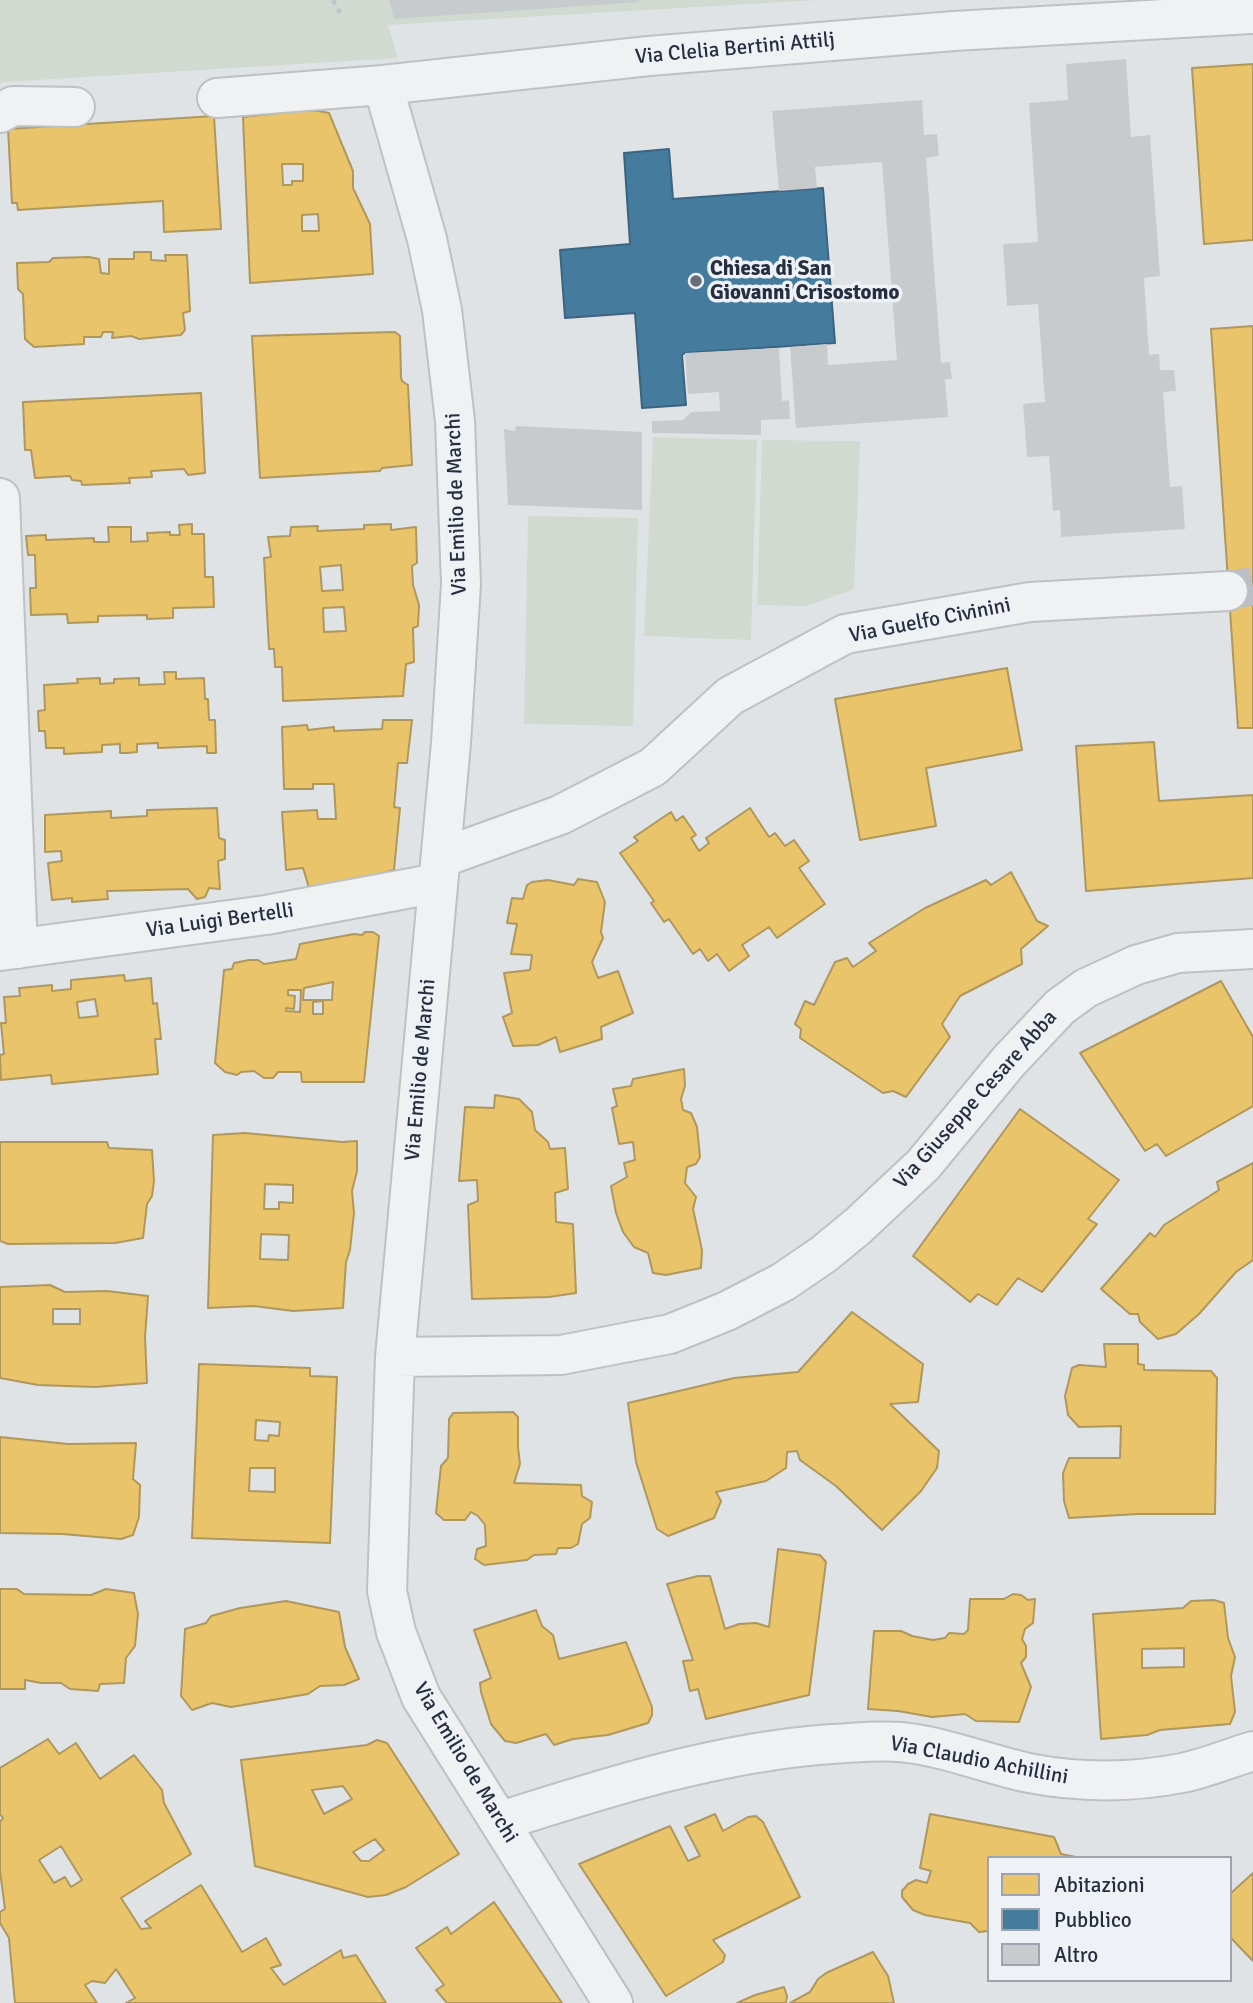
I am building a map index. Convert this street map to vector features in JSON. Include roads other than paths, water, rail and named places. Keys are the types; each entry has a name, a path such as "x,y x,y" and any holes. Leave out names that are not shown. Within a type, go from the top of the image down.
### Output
{"street":[{"name":"Via Clelia Bertini Attilj","path":"217,98 383,85 649,56 954,31 1253,14"},
{"name":"Via Emilio de Marchi","path":"383,85 436,278 455,421 461,584 440,871 395,1357 387,1591 396,1632 421,1697 612,2003"},
{"path":"0,113 13,106 75,107"},
{"path":"0,498 9,950"},
{"name":"Via Guelfo Civinini","path":"440,871 560,815 653,767 730,696 845,634 1030,602 1228,591"},
{"name":"Via Luigi Bertelli","path":"9,950 266,915 440,871"},
{"name":"Via Giuseppe Cesare Abba","path":"395,1357 561,1355 670,1334 727,1311 783,1282 858,1226 923,1165 1009,1061 1060,1007 1086,988 1136,965 1178,953 1253,949"},
{"name":"Via Claudio Achillini","path":"500,1821 585,1794 680,1769 733,1756 790,1747 900,1742 1032,1773 1085,1782 1129,1781 1184,1773 1253,1751"}],"tunnel":[{"path":"1228,591 1253,586"}],"place":[{"name":"Chiesa di San Giovanni Crisostomo","path":"696,281"}]}
